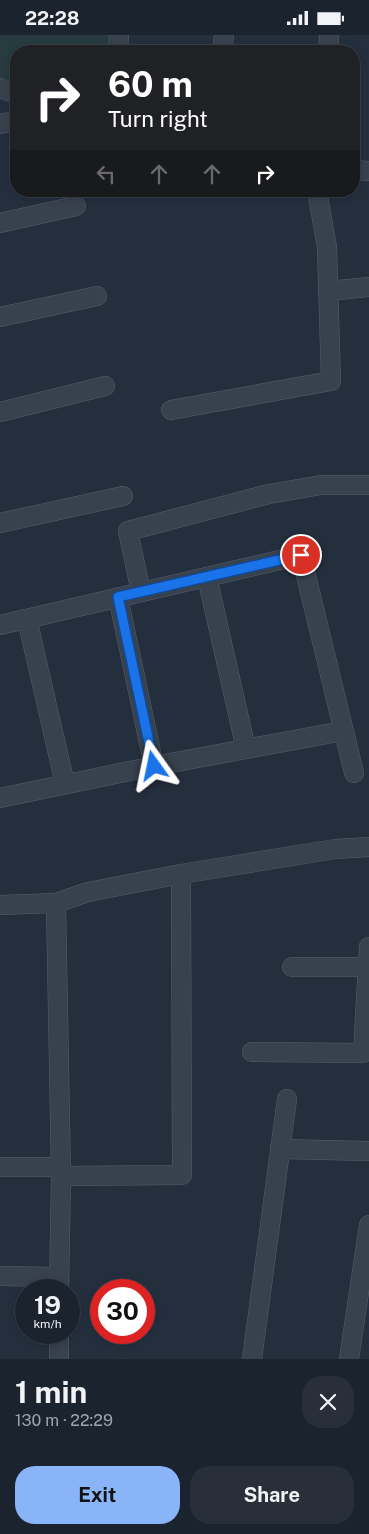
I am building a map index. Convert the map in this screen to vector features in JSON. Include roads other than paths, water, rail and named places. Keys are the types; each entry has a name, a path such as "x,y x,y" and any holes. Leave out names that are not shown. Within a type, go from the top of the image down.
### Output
{"street":[{"path":"171,410 331,381 326,247 318,197"},
{"path":"0,223 76,206"},
{"path":"328,291 369,287"},
{"path":"0,317 97,295"},
{"path":"0,412 105,386"},
{"path":"141,592 128,531 269,494 321,485 369,485"},
{"path":"0,523 124,496"},
{"path":"0,625 301,555 354,773"},
{"path":"207,577 246,749"},
{"path":"118,597 154,766"},
{"path":"27,619 65,784"},
{"path":"0,798 154,766 343,731"},
{"path":"0,905 56,903 88,892 181,874 335,849 369,847"},
{"path":"0,1167 61,1172 182,1175 181,874"},
{"path":"56,903 61,1172 59,1279"},
{"path":"252,1052 363,1053 369,947"},
{"path":"292,967 368,967"},
{"path":"252,1359 287,1099"},
{"path":"280,1149 369,1151"},
{"path":"349,1359 369,1225"},
{"path":"0,1276 25,1279"},
{"path":"59,1344 59,1359"}]}
